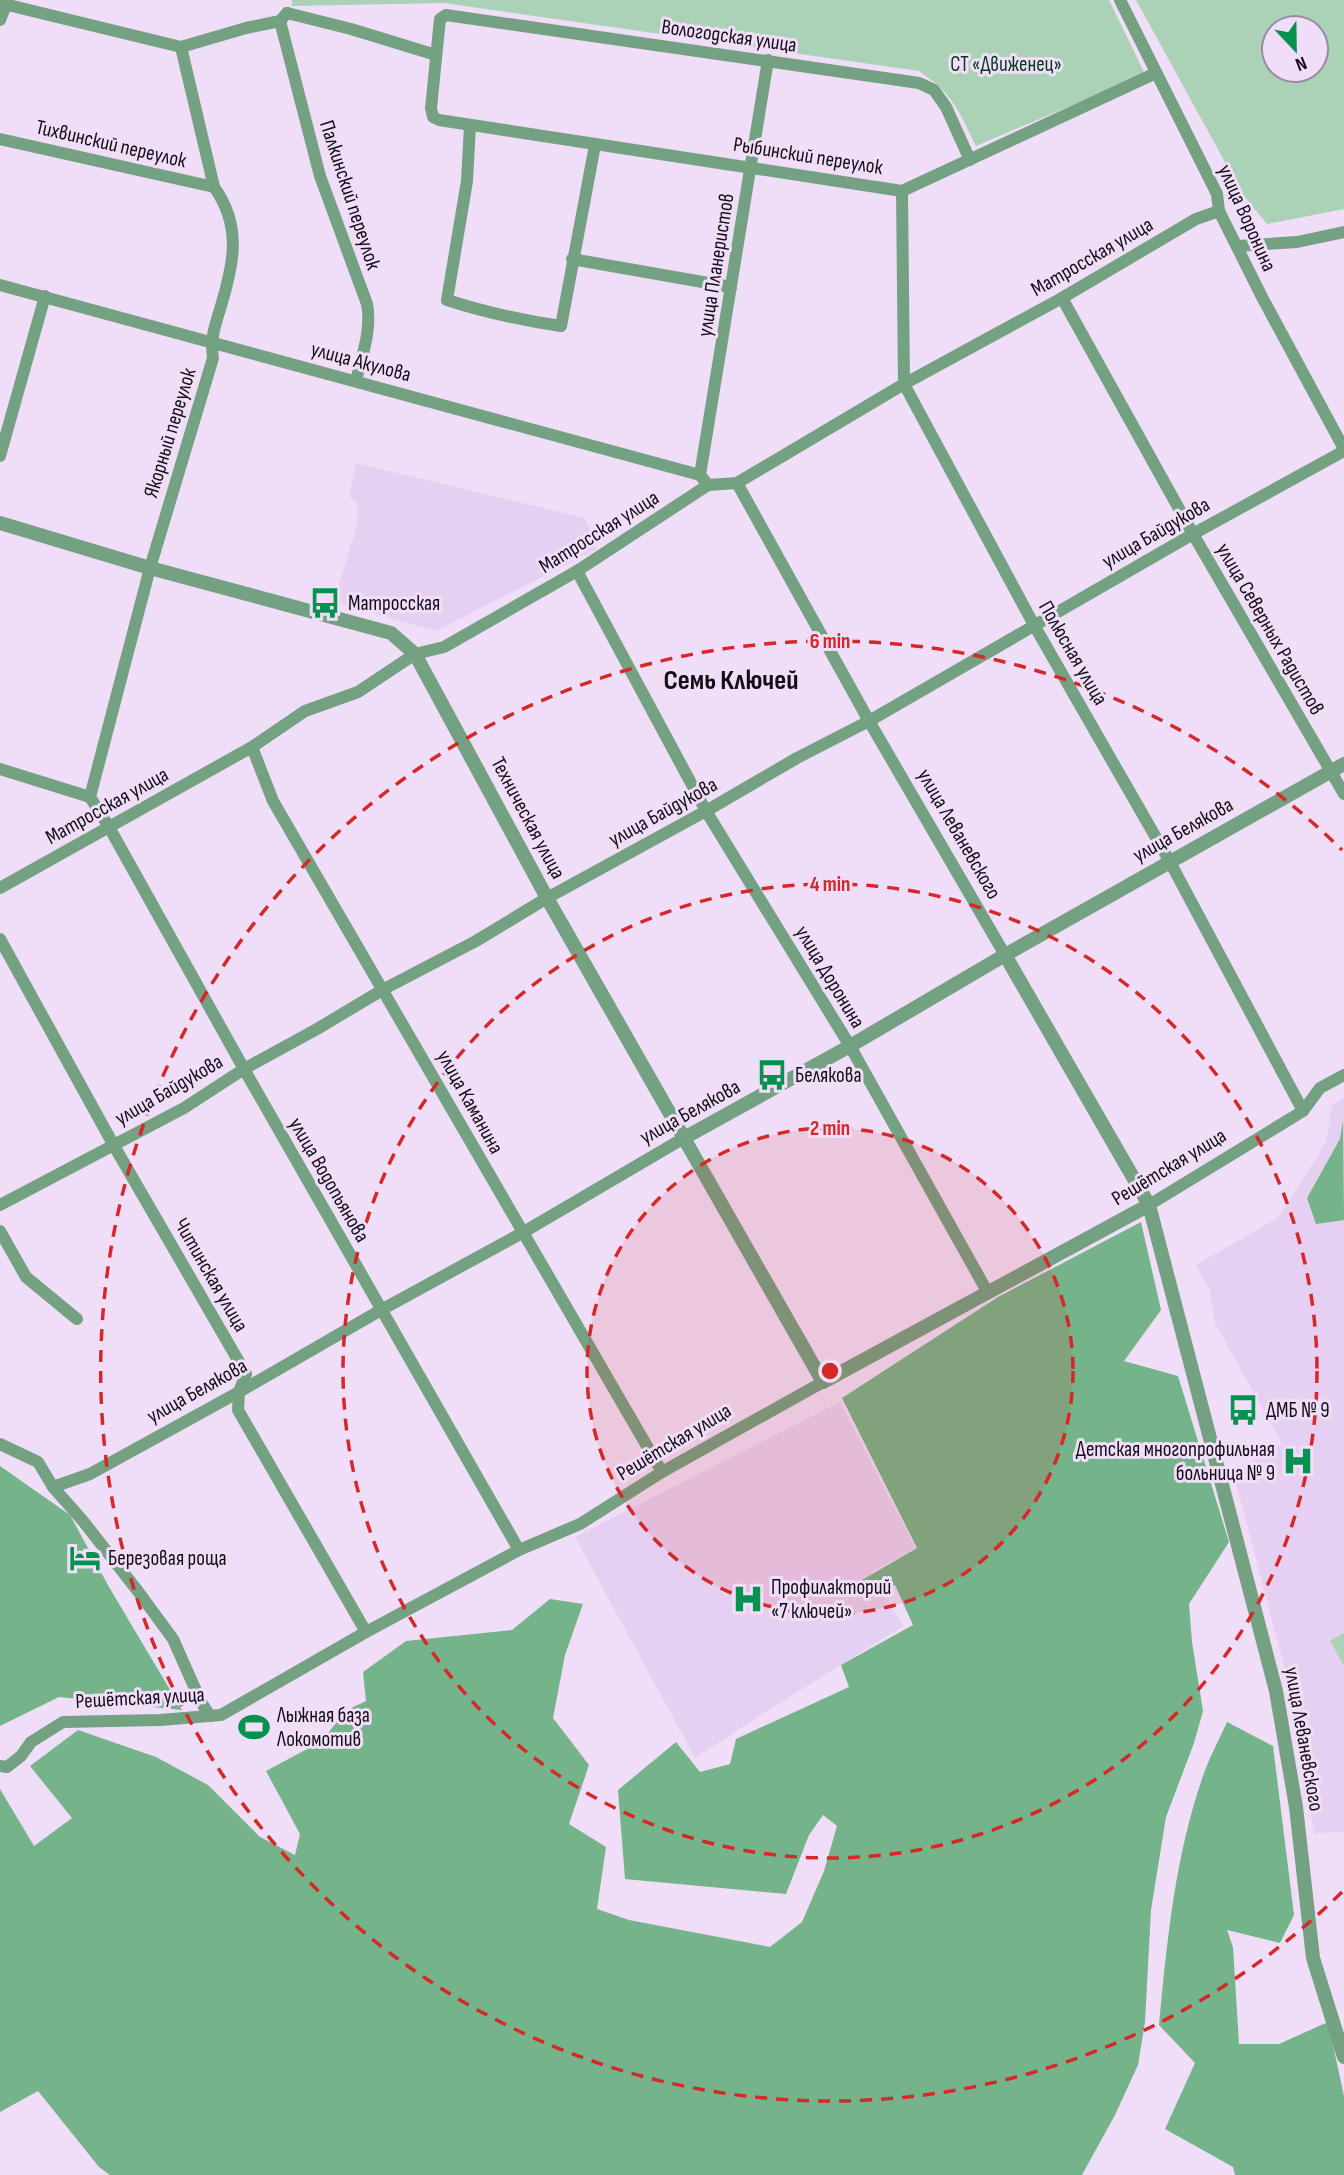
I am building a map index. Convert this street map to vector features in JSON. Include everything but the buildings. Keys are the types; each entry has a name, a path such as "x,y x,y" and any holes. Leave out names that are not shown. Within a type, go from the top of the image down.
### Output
{"street":[{"name":"улица Воронина","path":"1120,0 1217,194 1219,211 1344,450"},
{"path":"0,20 5,3 181,47 246,28 285,11 436,55"},
{"name":"Палкинский переулок","path":"285,11 320,176 367,304 368,328 356,381"},
{"name":"Вологодская улица","path":"436,55 440,19 446,15 919,83 934,90 946,107 970,160"},
{"name":"Якорный переулок","path":"90,797 150,568 213,358 210,341 228,285 235,240 221,197 214,187 181,47"},
{"name":"Рыбинский переулок","path":"436,55 433,117 447,122 902,191 1156,73"},
{"name":"улица Планеристов","path":"704,480 731,287 768,60"},
{"path":"470,125 467,181 447,300 493,314 561,326 595,145"},
{"name":"Тихвинский переулок","path":"0,139 214,187"},
{"name":"Полюсная улица","path":"902,191 904,384 1034,625 1170,862 1303,1111"},
{"name":"Матросская улица","path":"0,888 253,747 305,711 358,692 415,654 444,647 577,571 704,480 737,483 904,384 1062,298 1196,219 1219,211"},
{"path":"1238,246 1297,242 1344,232"},
{"path":"572,260 731,287"},
{"name":"улица Акулова","path":"0,285 356,381 704,480"},
{"path":"0,456 45,296"},
{"name":"улица Северных Радистов","path":"1062,298 1193,534 1344,794"},
{"name":"улица Байдукова","path":"0,1205 184,1108 244,1069 384,989 476,941 547,898 797,758 869,721 1344,450"},
{"name":"улица Леваневского","path":"737,483 869,721 1149,1205 1276,1691 1296,1807 1313,1958 1333,2029 1344,2057"},
{"name":"Техническая улица","path":"0,523 150,568 391,633 415,654 547,898 823,1382"},
{"name":"улица Доронина","path":"577,571 706,811 850,1046 988,1293"},
{"name":"улица Каманина","path":"253,747 273,801 662,1472"},
{"name":"улица Белякова","path":"53,1488 90,1474 239,1392 1344,764"},
{"path":"0,769 90,797 109,827"},
{"name":"улица Водопьянова","path":"109,827 519,1550"},
{"name":"Читинская улица","path":"0,939 113,1144 246,1374 239,1392 238,1410 366,1632"},
{"name":"Решётская улица","path":"0,1766 7,1767 22,1756 31,1742 63,1722 221,1715 366,1632 519,1550 580,1524 662,1472 1149,1205 1303,1111 1320,1088 1344,1075"},
{"path":"0,1231 26,1277 77,1320"},
{"path":"0,1444 38,1462 53,1488 83,1521 173,1639 210,1716"}],"shaded area":[{"path":"356,463 585,518 597,549 436,631 333,602 357,526 357,503 349,496"},
{"name":"Детская многопрофильная больница № 9","path":"1344,1098 1344,1832 1314,1833 1290,1688 1233,1472 1282,1444 1215,1323 1210,1291 1196,1265 1279,1217 1326,1142 1332,1105"},
{"name":"Профилакторий «7 ключей»","path":"840,1402 915,1548 871,1572 903,1626 695,1758 575,1537"}],"green space":[{"name":"СТ «Движенец»","path":"292,0 1109,0 1145,74 976,146 948,96 919,71 444,3 292,6"},
{"path":"1136,0 1344,0 1344,209 1267,224 1243,195"},
{"path":"1343,1121 1344,1220 1316,1224 1307,1198 1340,1139"},
{"path":"1141,1222 1161,1310 1124,1361 1178,1376 1229,1542 1189,1604 1203,1711 1166,1817 1151,1910 1145,2022 1138,2065 1115,2115 1082,2175 110,2175 99,2167 38,2091 0,2112 0,1789 34,1846 72,1818 30,1766 78,1730 156,1757 208,1785 260,1837 295,1855 300,1834 266,1771 322,1741 345,1711 366,1701 363,1672 406,1641 512,1630 550,1599 583,1604 565,1655 553,1718 589,1765 569,1824 606,1847 597,1909 629,1920 770,1947 802,1922 824,1871 837,1826 823,1815 809,1835 786,1894 625,1879 618,1790 676,1742 700,1772 730,1764 736,1739 849,1687 841,1665 913,1625 895,1585 867,1591 862,1580 917,1548 842,1398 998,1297"},
{"path":"0,1466 70,1515 182,1710 59,1697 0,1726"},
{"path":"1344,1633 1344,1666 1330,1641"},
{"path":"1227,1722 1273,1746 1294,1915 1280,1943 1227,1930 1233,1947 1239,2044 1279,2044 1328,2022 1344,2096 1344,2175 1235,2175 1233,2167 1165,2129 1195,2063 1159,2025 1174,1899 1193,1806 1205,1769"}],"place":[{"name":"Матросская","path":"325,603"},
{"name":"Белякова","path":"772,1075"},
{"name":"ДМБ № 9","path":"1243,1410"},
{"name":"Детская многопрофильная больница № 9","path":"1298,1461"},
{"name":"Березовая роща","path":"85,1558"},
{"name":"Профилакторий «7 ключей»","path":"748,1599"},
{"name":"Лыжная база Локомотив","path":"254,1727"}],"district":[{"name":"Семь Ключей","path":"731,680"}]}
